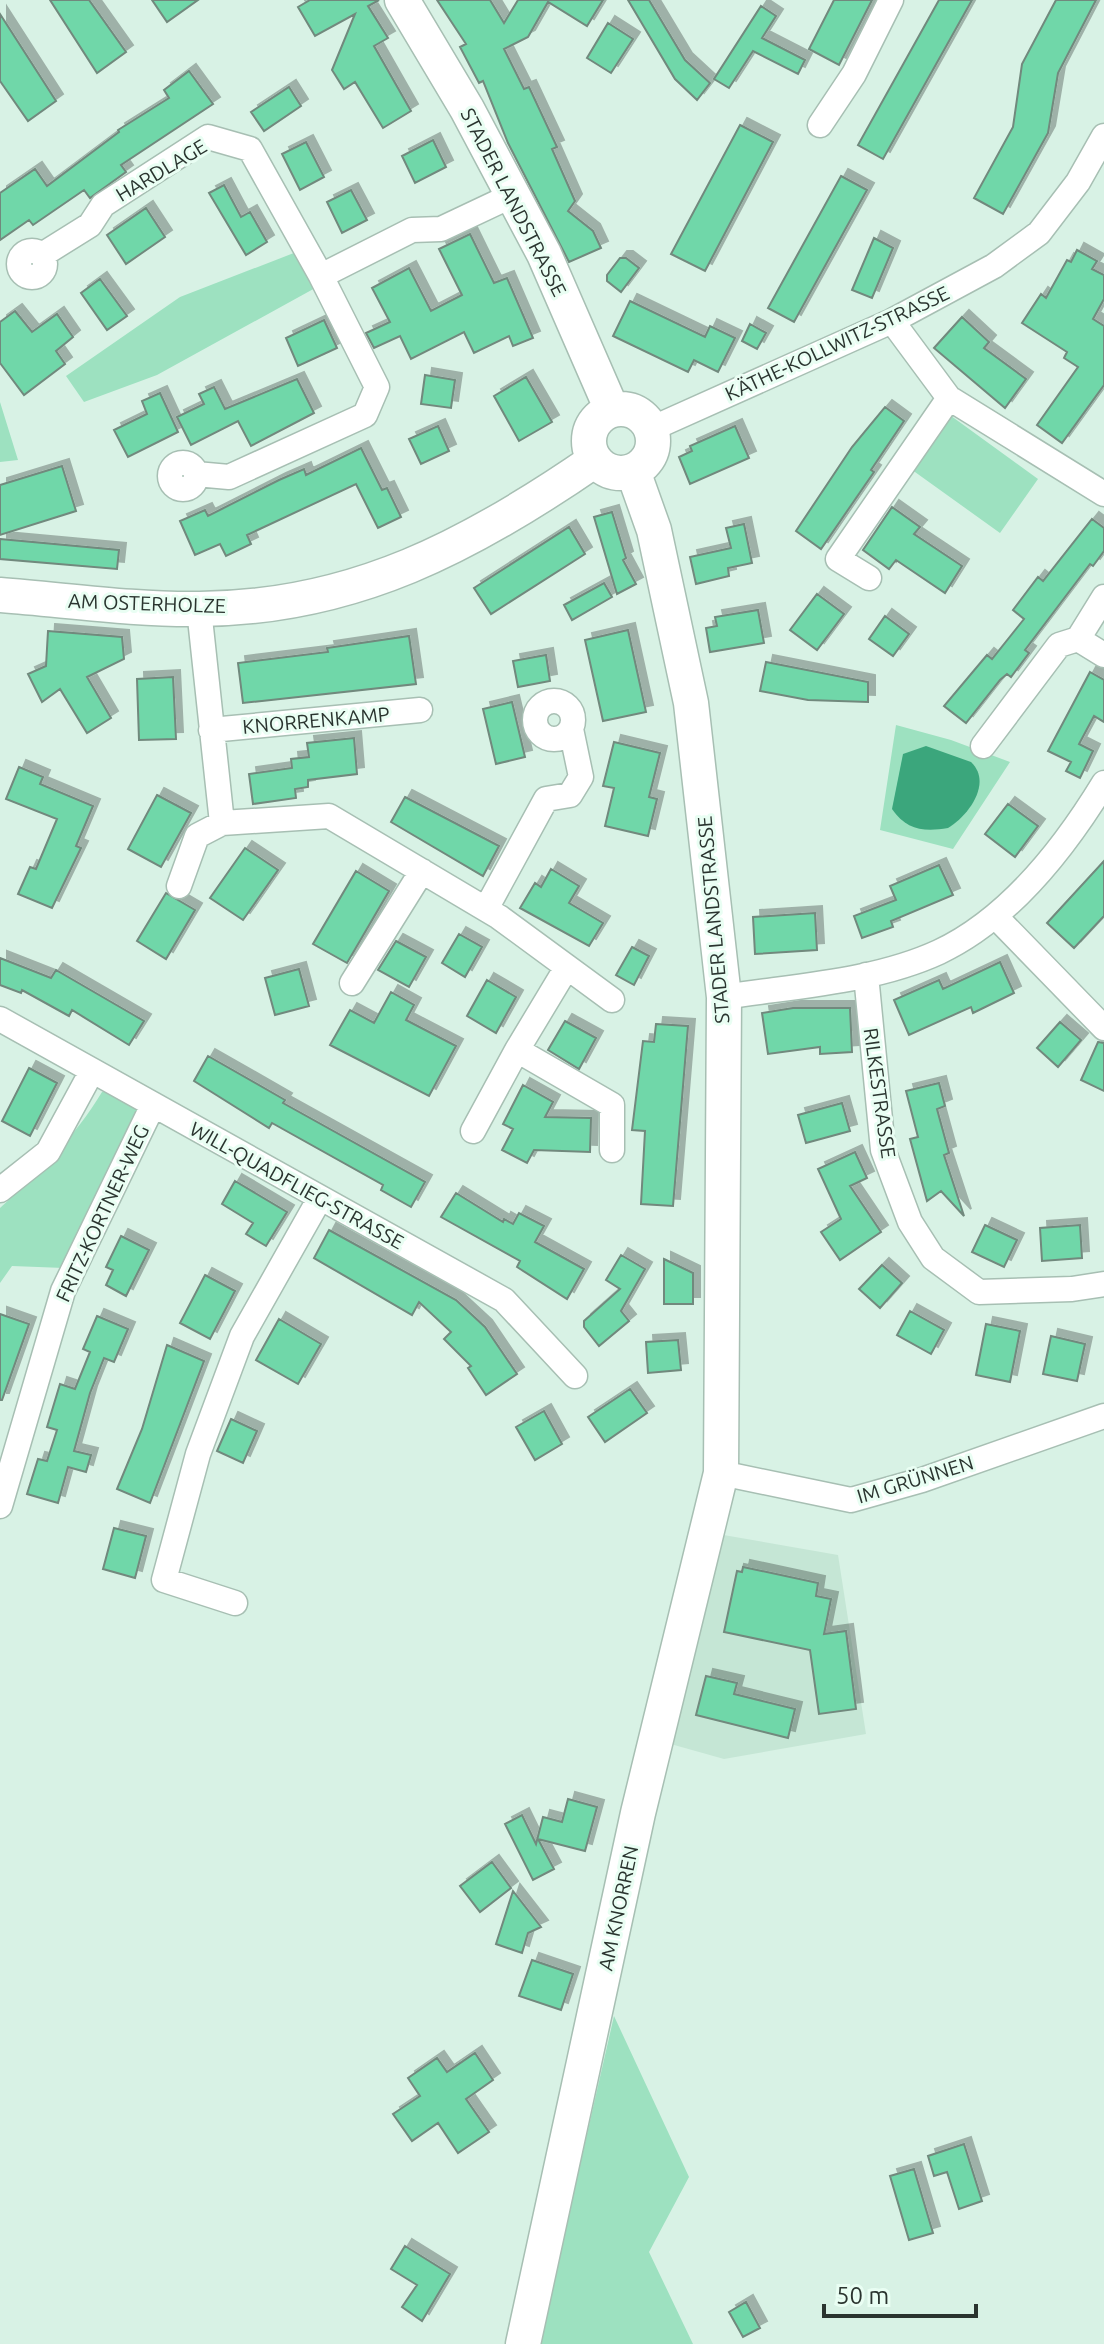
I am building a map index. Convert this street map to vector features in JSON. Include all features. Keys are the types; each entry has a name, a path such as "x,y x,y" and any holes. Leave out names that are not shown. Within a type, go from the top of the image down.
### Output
{"street":[{"name":"STADER LANDSTRASSE","path":"402,0 544,254 612,410"},
{"path":"820,125 854,74 891,0"},
{"name":"KÄTHE-KOLLWITZ-STRASSE","path":"651,429 892,321 994,266 1039,233 1074,188 1104,136"},
{"name":"HARDLAGE","path":"42,255 90,225 103,205 208,137 250,149 321,276 377,387 365,415 229,477 196,474"},
{"path":"321,276 412,230 441,229 513,195"},
{"path":"892,321 949,398 1104,494"},
{"path":"869,578 838,559 949,398"},
{"path":"612,410 636,412 651,429 651,454 633,471 615,473 595,460 589,442 590,432 595,422 612,410"},
{"name":"AM OSTERHOLZE","path":"0,595 199,609 278,604 357,585 410,567 505,521 595,460"},
{"name":"STADER LANDSTRASSE","path":"633,471 654,530 691,703 724,997 721,1473"},
{"path":"983,746 1059,645 1078,639 1104,597"},
{"path":"199,609 222,823"},
{"path":"1078,639 1104,655"},
{"name":"KNORRENKAMP","path":"211,730 420,710"},
{"path":"486,909 546,799 570,795 581,777 571,729"},
{"path":"724,997 866,975 939,952 996,917 1056,849 1104,783"},
{"path":"179,886 197,836 222,823 329,816 486,909 612,1000"},
{"path":"352,983 422,871"},
{"path":"996,917 1104,1028"},
{"path":"473,1131 567,967"},
{"name":"RILKESTRASSE","path":"866,975 883,1150 910,1222 933,1258 979,1292 1072,1289 1104,1284"},
{"name":"WILL-QUADFLIEG-STRASSE","path":"0,1019 504,1300 575,1376"},
{"path":"517,1050 612,1105 612,1150"},
{"path":"0,1190 48,1152 92,1071"},
{"name":"FRITZ-KORTNER-WEG","path":"0,1506 63,1291 153,1105"},
{"path":"235,1603 164,1580 198,1454 242,1336 320,1198"},
{"name":"IM GRÜNNEN","path":"721,1473 851,1500 922,1480 1104,1416"},
{"name":"AM KNORREN","path":"523,2344 638,1813 721,1473"}],"shaded area":[{"path":"299,251 317,287 157,375 84,402 66,376 180,297"},
{"path":"0,402 18,460 0,462"},
{"path":"947,413 1038,479 1000,533 908,467"},
{"path":"896,725 951,740 1010,762 953,849 880,830"},
{"path":"926,746 971,762 980,779 979,789 970,807 948,828 916,828 903,821 892,809 903,754"},
{"path":"110,1091 137,1106 135,1131 64,1268 12,1266 0,1283 0,1208 68,1139 102,1092"},
{"path":"712,1533 838,1555 866,1734 724,1759 660,1741"},
{"path":"614,2016 689,2177 649,2252 693,2344 539,2344"}],"building":[{"path":"50,0 89,0 126,52 97,73"},
{"path":"152,0 198,0 167,22"},
{"path":"310,0 379,0 368,6 388,38 374,46 411,111 383,128 355,82 344,89 332,70 355,14 315,36 298,7"},
{"path":"437,0 490,0 504,23 518,0 603,0 587,26 548,2 528,37 504,49 524,89 529,87 557,147 552,149 575,201 568,211 593,231 601,248 569,262 508,143 483,81 479,83 460,47 466,44"},
{"path":"628,0 649,0 685,60 710,83 697,100 675,79"},
{"path":"834,0 872,0 839,65 809,49"},
{"path":"939,0 972,0 883,159 858,145"},
{"path":"1056,0 1096,0 1058,73 1048,133 1003,214 974,198 1013,127 1022,64"},
{"path":"761,6 776,16 762,38 805,60 798,74 753,51 729,88 714,79"},
{"path":"0,14 56,101 28,121 0,81"},
{"path":"608,23 633,39 611,73 587,58"},
{"path":"189,71 213,104 121,165 126,172 90,198 84,190 33,225 29,220 0,240 0,193 35,169 47,186 118,130 169,98 164,90"},
{"path":"289,87 301,106 264,131 251,112"},
{"path":"740,125 773,142 705,271 671,254"},
{"path":"433,140 446,167 415,183 402,156"},
{"path":"306,142 324,177 300,190 282,154"},
{"path":"841,176 867,190 794,322 768,308"},
{"path":"224,185 241,217 250,212 267,242 246,255 209,193"},
{"path":"351,190 367,220 342,233 327,202"},
{"path":"146,208 165,237 126,264 107,235"},
{"path":"470,234 494,283 507,278 533,338 513,346 509,336 474,353 464,332 411,359 400,336 374,348 366,333 390,322 372,288 409,268 431,311 462,295 439,249"},
{"path":"874,238 893,248 872,298 852,290"},
{"path":"1077,250 1097,261 1092,269 1104,275 1104,299 1093,319 1104,326 1104,385 1062,443 1037,425 1078,367 1064,358 1067,352 1022,323 1041,294 1046,298 1067,260 1071,262"},
{"path":"620,258 626,258 639,268 621,292 607,281 607,275"},
{"path":"100,279 127,316 107,330 81,293"},
{"path":"630,301 705,337 710,326 735,338 718,372 694,360 688,372 613,336"},
{"path":"15,311 32,332 57,314 73,337 56,351 65,364 24,395 0,363 0,322"},
{"path":"962,317 989,342 984,348 1026,379 1005,408 934,348"},
{"path":"324,320 337,348 298,366 286,338"},
{"path":"750,324 766,333 757,349 742,341"},
{"path":"425,375 455,380 451,408 421,404"},
{"path":"526,377 552,422 519,441 494,396"},
{"path":"297,379 314,413 251,446 238,421 191,445 177,417 204,404 199,394 214,387 225,409"},
{"path":"160,393 178,432 128,457 114,430 147,414 142,401"},
{"path":"885,407 904,421 871,470 874,472 821,549 796,531 852,447"},
{"path":"438,426 449,451 421,464 409,439"},
{"path":"735,426 749,458 690,484 679,457 692,451 690,446"},
{"path":"361,448 382,490 387,488 401,517 378,528 356,484 247,535 251,544 226,556 220,544 195,555 180,521 205,510 208,516 279,480 304,469 306,475"},
{"path":"62,466 76,511 0,535 0,485"},
{"path":"892,507 920,527 914,534 962,566 945,593 896,560 889,569 863,550"},
{"path":"612,512 626,558 623,560 636,584 617,594 594,517"},
{"path":"1092,519 1104,528 1104,551 1093,566 1090,564 1025,650 1029,653 1011,677 1007,674 1000,680 966,723 944,706 987,655 992,659 1024,619 1013,610 1038,577 1043,581"},
{"path":"744,524 752,563 728,568 729,576 696,584 690,557 731,548 726,528"},
{"path":"569,527 585,554 491,614 474,588"},
{"path":"0,539 119,550 117,569 0,559"},
{"path":"604,583 612,597 572,620 564,605"},
{"path":"817,594 844,614 817,650 790,630"},
{"path":"758,610 764,643 710,652 706,628 717,626 715,617"},
{"path":"885,616 909,634 893,656 869,639"},
{"path":"628,630 646,712 603,721 585,640"},
{"path":"48,631 122,637 124,659 87,677 111,718 87,733 60,689 42,702 28,674 46,666"},
{"path":"409,636 416,684 243,703 238,663 328,652 327,648"},
{"path":"546,655 550,681 518,687 513,661"},
{"path":"766,662 868,682 868,702 808,700 760,691"},
{"path":"1090,672 1104,680 1104,722 1094,716 1079,744 1093,751 1080,778 1066,771 1071,762 1048,751"},
{"path":"173,677 176,739 139,740 137,679"},
{"path":"512,702 525,757 496,764 483,709"},
{"path":"354,738 357,774 308,780 308,787 295,789 296,798 253,804 249,774 292,768 291,759 309,757 307,743"},
{"path":"614,742 660,753 649,797 657,799 648,836 605,826 614,788 603,786"},
{"path":"19,767 43,777 40,784 93,806 76,846 81,848 52,908 18,894 30,867 36,869 57,819 6,799"},
{"path":"157,795 191,813 161,867 128,849"},
{"path":"405,797 499,846 483,876 391,822"},
{"path":"1008,804 1038,826 1015,857 985,834"},
{"path":"245,848 278,870 243,920 210,898"},
{"path":"1104,861 1104,916 1074,948 1047,923"},
{"path":"939,865 953,895 891,921 893,927 862,938 854,916 896,900 890,886"},
{"path":"551,869 579,886 569,903 603,923 589,946 520,908 535,883 541,887"},
{"path":"356,871 389,891 347,963 313,944"},
{"path":"166,893 195,910 166,959 137,941"},
{"path":"815,913 817,950 755,954 753,917"},
{"path":"459,934 482,947 465,977 442,963"},
{"path":"396,941 426,957 409,987 378,970"},
{"path":"632,947 649,956 634,985 616,975"},
{"path":"0,958 51,978 56,970 144,1021 129,1045 72,1010 69,1016 22,990 21,993 0,985"},
{"path":"1000,962 1014,993 973,1013 971,1007 909,1035 894,1000 939,980 943,989"},
{"path":"299,969 309,1006 275,1015 265,978"},
{"path":"487,980 516,997 496,1033 467,1016"},
{"path":"391,992 414,1005 406,1020 456,1046 429,1096 330,1045 350,1010 374,1023"},
{"path":"793,1008 850,1008 852,1052 820,1054 820,1047 768,1054 762,1013"},
{"path":"565,1021 596,1038 579,1069 548,1050"},
{"path":"1060,1022 1081,1040 1058,1067 1037,1048"},
{"path":"656,1024 688,1026 673,1206 641,1204 645,1131 632,1130 643,1041 654,1042"},
{"path":"1098,1042 1104,1043 1104,1091 1081,1080"},
{"path":"208,1056 285,1100 283,1103 425,1182 411,1207 381,1190 383,1185 272,1123 269,1128 194,1081"},
{"path":"29,1068 57,1083 30,1136 2,1121"},
{"path":"939,1083 945,1106 937,1109 949,1153 944,1155 964,1216 941,1191 927,1201 910,1139 918,1137 906,1091"},
{"path":"523,1085 553,1102 545,1117 591,1118 590,1152 534,1150 527,1163 502,1150 513,1129 503,1124"},
{"path":"842,1103 850,1131 806,1143 798,1115"},
{"path":"855,1152 867,1178 850,1186 881,1232 840,1260 821,1232 841,1219 818,1169"},
{"path":"235,1181 287,1212 266,1246 246,1234 253,1223 222,1204"},
{"path":"456,1193 503,1222 504,1219 513,1224 519,1213 544,1226 535,1242 584,1269 567,1299 517,1267 520,1261 441,1217"},
{"path":"985,1225 1017,1240 1004,1267 972,1252"},
{"path":"1080,1225 1082,1258 1042,1261 1040,1228"},
{"path":"329,1230 456,1300 485,1327 517,1374 486,1395 468,1368 471,1366 444,1339 451,1332 419,1302 412,1315 314,1258"},
{"path":"121,1236 149,1250 126,1296 106,1285 113,1270 106,1267"},
{"path":"621,1255 645,1269 621,1311 629,1321 599,1346 584,1327 584,1321 620,1289 606,1280"},
{"path":"664,1259 693,1273 693,1304 664,1304"},
{"path":"882,1265 902,1283 880,1308 859,1289"},
{"path":"205,1275 235,1291 210,1339 180,1323"},
{"path":"910,1311 944,1330 931,1354 897,1335"},
{"path":"0,1314 29,1324 2,1400 0,1400"},
{"path":"97,1316 128,1329 114,1362 104,1358 90,1393 74,1451 91,1455 86,1472 68,1467 58,1503 27,1494 38,1459 47,1461 57,1430 47,1427 60,1384 75,1389 90,1352 83,1349"},
{"path":"279,1319 321,1344 298,1384 256,1360"},
{"path":"986,1324 1020,1331 1010,1382 976,1375"},
{"path":"1051,1336 1085,1344 1077,1381 1043,1374"},
{"path":"678,1340 681,1370 648,1373 646,1342"},
{"path":"167,1345 204,1361 150,1503 117,1489 142,1429"},
{"path":"630,1389 647,1413 605,1442 588,1417"},
{"path":"544,1411 562,1444 535,1460 516,1427"},
{"path":"231,1419 257,1431 243,1463 217,1451"},
{"path":"114,1528 146,1536 135,1578 103,1569"},
{"path":"743,1567 818,1583 816,1596 831,1599 824,1634 846,1631 856,1709 819,1714 810,1650 724,1632 737,1571 742,1572"},
{"path":"706,1676 737,1683 734,1694 795,1709 788,1738 696,1715"},
{"path":"568,1799 597,1807 585,1851 538,1839 554,1869 533,1880 505,1824 522,1815 536,1844 543,1817 562,1822"},
{"path":"492,1862 511,1888 480,1912 460,1886"},
{"path":"513,1891 541,1927 528,1933 522,1953 496,1944"},
{"path":"532,1960 573,1974 561,2010 519,1996"},
{"path":"475,2053 493,2080 466,2099 489,2132 458,2153 438,2123 412,2141 393,2114 420,2096 408,2078 437,2058 447,2072"},
{"path":"964,2144 982,2201 959,2209 947,2172 934,2176 928,2156"},
{"path":"914,2169 933,2233 909,2240 890,2176"},
{"path":"405,2246 450,2274 422,2321 402,2307 417,2285 391,2269"},
{"path":"746,2302 760,2328 743,2337 729,2312"}]}
